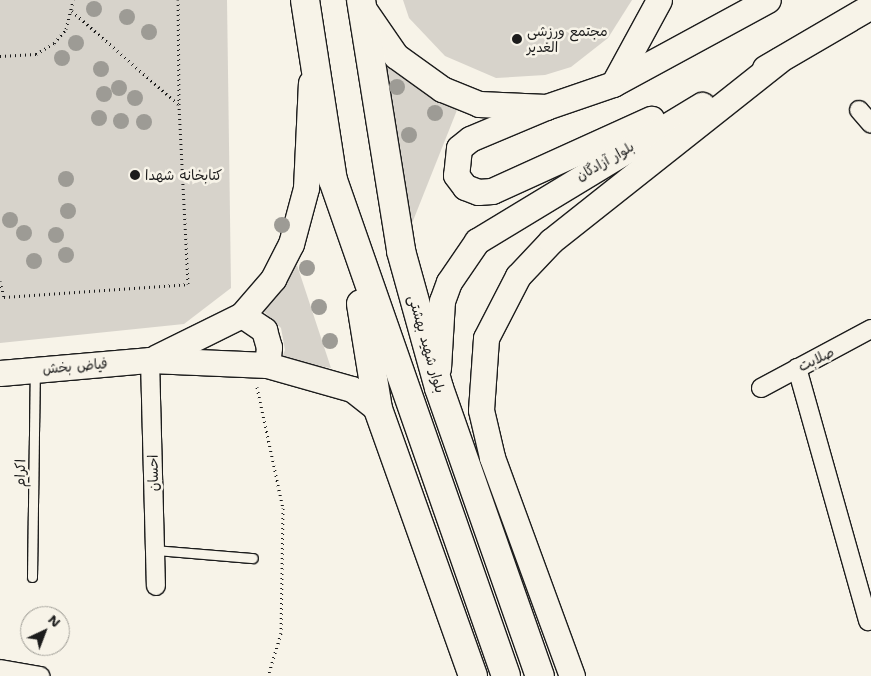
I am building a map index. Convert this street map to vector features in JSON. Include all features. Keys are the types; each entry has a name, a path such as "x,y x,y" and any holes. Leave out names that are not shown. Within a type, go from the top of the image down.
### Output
{"main road":[{"path":"305,0 312,67 333,180 349,231 506,676"},
{"path":"613,84 659,0"},
{"path":"768,0 613,84 546,107 470,139 459,148 454,161 456,175 464,187 478,192 492,191 778,60"},
{"path":"361,3 396,56 434,85 479,104 546,107"},
{"name":"بلوار شهید بهشتی","path":"361,3 401,251 439,388 540,676"},
{"name":"بلوار آزادگان","path":"439,388 442,301 456,268 477,241 871,6"},
{"path":"572,676 492,457 481,410 486,338 518,276 551,241 778,60"},
{"path":"150,360 242,315 273,279 292,244 306,188 312,67"},
{"path":"349,231 378,410 473,676"},
{"path":"242,315 264,330 270,348 259,365"},
{"path":"150,360 259,365 352,389 378,410"},
{"name":"فیاض بخش","path":"0,373 150,360"}],"street":[{"path":"859,110 871,124"},
{"name":"صلابت","path":"761,388 797,368 869,336"},
{"name":"احسان","path":"150,360 156,586"},
{"path":"797,368 868,621"},
{"path":"0,669 40,676"}],"lane":[{"name":"اکرام","path":"32,577 35,370"},
{"path":"155,550 253,558"}],"path":[{"path":"0,56 15,58 42,50 66,29 72,11 73,0"},
{"path":"0,281 4,297 188,284 179,106 178,0"},
{"path":"72,11 179,106"},
{"path":"259,365 283,508 281,633 268,676"}],"shaded area":[{"path":"0,0 227,0 231,288 184,324 0,343"},
{"name":"مجتمع ورزشی الغدیر","path":"403,0 632,0 608,38 571,67 545,75 496,78 445,56 409,18"},
{"path":"382,39 461,100 401,251"},
{"path":"297,265 331,368 281,360 285,350 281,328 262,310"}],"place":[{"name":"مجتمع ورزشی الغدیر","path":"517,39"},
{"name":"کتابخانه شهدا","path":"135,175"}]}
